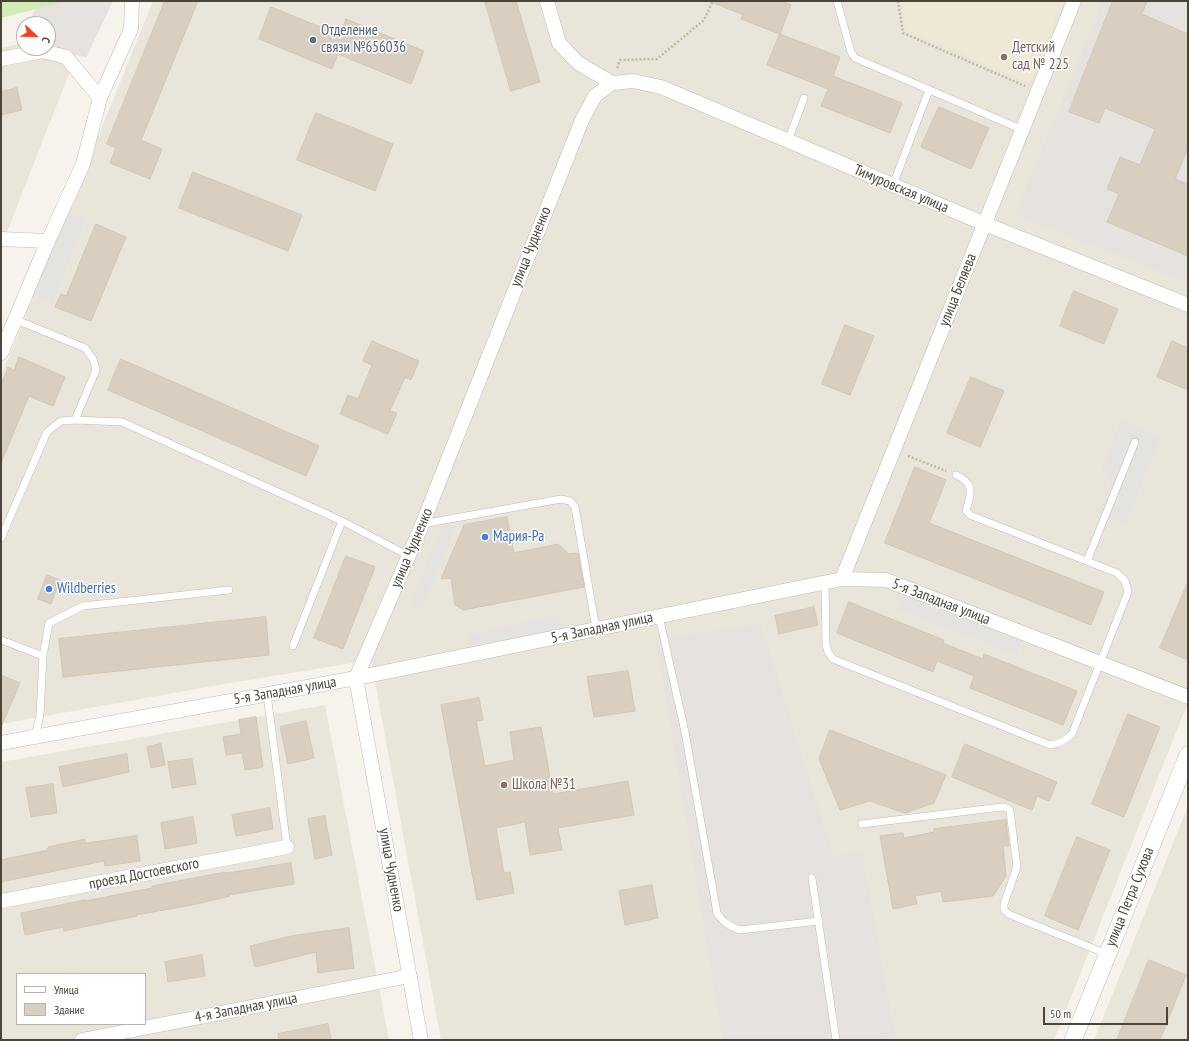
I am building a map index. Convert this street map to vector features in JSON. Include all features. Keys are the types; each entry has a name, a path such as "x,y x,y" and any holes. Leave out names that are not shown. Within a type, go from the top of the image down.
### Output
{"street":[{"path":"1,353 14,319 83,164 100,98 131,29 132,1"},
{"path":"547,1 559,42 578,63 612,83"},
{"name":"улица Беляева","path":"842,578 1074,1"},
{"path":"1,59 44,52 66,57 100,98"},
{"name":"Тимуровская улица","path":"612,83 633,81 661,87 893,186 1188,305"},
{"name":"улица Чудненко","path":"421,1040 356,678 422,524 582,120 595,96 612,83"},
{"path":"1,239 48,241"},
{"name":"5-я Западная улица","path":"1,743 356,678 596,630 842,578 886,580 1188,697"},
{"name":"улица Петра Сухова","path":"1073,1040 1188,755"},
{"name":"проезд Достоевского","path":"1,901 287,847"},
{"name":"4-я Западная улица","path":"82,1040 410,976"}],"lane":[{"path":"837,1 851,52 855,58 1022,130"},
{"path":"893,186 929,90"},
{"path":"788,141 804,98"},
{"path":"14,319 85,348 93,359 96,370 75,420"},
{"path":"1,538 47,432 61,421 75,420 122,422 342,521 409,556"},
{"path":"1087,561 1134,442"},
{"path":"824,582 826,645 828,652 833,659 1050,745 1059,744 1072,734 1128,592 1125,581 1117,573 970,515 966,510 971,495 970,487 964,479 956,475"},
{"path":"422,524 561,499 570,501 575,507 596,630"},
{"path":"293,646 342,521"},
{"path":"35,737 40,715 43,656 49,623 83,606 229,590"},
{"path":"659,616 685,732 717,913 729,926 740,930 819,921"},
{"path":"1,640 43,656"},
{"path":"267,694 287,847"},
{"path":"862,824 1002,807 1007,808 1010,811 1017,868 1004,904 1004,908 1008,914 1107,954"},
{"path":"812,878 836,1040"}],"path":[{"path":"612,83 620,60 657,59 704,20 713,1"},
{"path":"898,1 903,33 1038,92"},
{"path":"893,450 956,475"}],"shaded area":[{"path":"38,1 113,1 86,58 56,47 56,16 32,16"},
{"path":"153,1 1188,1 1188,702 1054,1040 441,1040 371,660 207,687 1,724 1,376"},
{"name":"Детский сад № 225","path":"901,1 1063,1 1030,84 906,29"},
{"path":"1103,1 1188,1 1188,283 1015,215"},
{"path":"87,28 1,247 1,48 16,45 16,56 56,56 56,35"},
{"path":"66,211 86,219 52,304 31,296"},
{"path":"1121,420 1161,437 1125,524 1098,513 1111,483 1108,477 1101,471"},
{"path":"444,521 456,526 422,609 410,604"},
{"path":"903,596 1022,641 1017,655 898,610"},
{"path":"559,614 562,630 472,651 468,635"},
{"path":"761,624 833,856 862,852 895,1036 874,1040 723,1040 656,639"},
{"path":"325,705 389,1040 1,1040 1,762"},
{"path":"1188,806 1188,1040 1094,1040"}],"green space":[{"path":"1,1 67,1 1,18"}],"building":[{"path":"165,1 198,1 141,140 162,149 150,179 110,163 116,148 107,144"},
{"path":"485,1 516,1 540,82 511,91"},
{"path":"709,1 782,1 791,5 780,34 741,19 743,15"},
{"path":"1113,1 1147,1 1142,14 1188,34 1188,148 1175,179 1188,184 1188,256 1107,222 1119,194 1107,189 1120,157 1140,165 1155,129 1105,108 1099,123 1069,112"},
{"path":"271,7 340,35 346,19 424,51 411,84 338,54 332,69 259,39"},
{"path":"780,34 840,57 833,76 902,103 890,133 821,106 828,89 767,65"},
{"path":"17,88 22,110 1,115 1,92"},
{"path":"939,107 989,128 971,169 921,147"},
{"path":"316,113 393,144 375,191 297,160"},
{"path":"193,172 302,215 288,251 179,208"},
{"path":"96,224 126,237 91,321 55,307 61,294 66,296"},
{"path":"1074,291 1118,309 1104,344 1060,326"},
{"path":"845,325 874,336 850,395 822,384"},
{"path":"372,341 419,361 411,380 405,377 390,411 397,413 388,434 340,414 348,395 358,399 372,365 363,361"},
{"path":"1172,341 1188,348 1188,390 1157,377"},
{"path":"19,357 65,377 53,406 29,396 1,463 1,385 8,367 14,370"},
{"path":"121,359 319,446 306,476 108,390"},
{"path":"971,377 1004,391 980,447 947,433"},
{"path":"915,467 946,480 929,523 1104,592 1091,625 885,543"},
{"path":"507,517 514,553 558,544 569,554 578,553 584,587 463,610 455,605 451,578 441,579 464,525"},
{"path":"346,556 375,567 343,649 314,638"},
{"name":"Wildberries","path":"47,575 60,580 51,604 38,599"},
{"path":"1188,582 1188,660 1160,648"},
{"path":"849,602 944,640 943,643 983,659 984,654 1077,691 1063,725 970,688 974,676 937,661 933,672 837,633"},
{"path":"814,607 818,625 779,634 775,616"},
{"path":"266,617 269,655 63,677 59,639"},
{"path":"628,671 635,711 594,717 587,677"},
{"path":"1,675 20,683 1,727"},
{"name":"Школа №31","path":"479,698 483,720 476,721 485,766 514,760 510,732 541,727 553,794 628,781 634,815 558,828 562,850 530,855 525,822 496,828 504,873 510,872 514,893 477,900 441,705"},
{"path":"1128,714 1160,727 1124,817 1092,804"},
{"path":"256,717 263,767 245,770 242,753 226,755 223,737 241,734 239,720"},
{"path":"306,721 314,758 288,764 280,727"},
{"path":"830,730 946,775 934,803 905,813 870,801 840,810 819,759"},
{"path":"161,744 165,765 151,768 147,747"},
{"path":"965,744 1057,782 1049,801 1037,796 1032,810 952,777"},
{"path":"127,754 129,772 63,787 59,767"},
{"path":"192,759 196,784 172,788 168,762"},
{"path":"53,784 57,813 31,817 26,788"},
{"path":"270,808 273,829 236,836 232,815"},
{"path":"325,816 332,855 315,859 308,819"},
{"path":"193,817 197,843 165,849 161,823"},
{"path":"1006,820 1009,846 1003,846 1006,876 993,896 943,902 941,891 915,896 917,904 893,909 880,836 903,833 904,838 934,832 934,829"},
{"path":"137,836 140,861 105,866 104,861 1,882 1,860 48,850 48,847 85,839 85,843"},
{"path":"1077,837 1110,850 1078,930 1045,916"},
{"path":"291,863 294,884 229,895 230,896 192,905 136,915 137,916 64,931 63,927 25,935 21,913 152,888 152,886 225,872"},
{"path":"652,885 658,918 625,925 619,891"},
{"path":"349,928 354,968 318,973 316,952 255,967 250,946 291,936"},
{"path":"202,955 205,976 168,982 165,962"},
{"path":"1149,960 1186,975 1160,1040 1117,1040"},
{"path":"328,1024 331,1040 279,1040 278,1034"}],"place":[{"name":"Отделение связи №656036","path":"313,40"},
{"name":"Детский сад № 225","path":"1004,57"},
{"name":"Мария-Ра","path":"485,537"},
{"name":"Wildberries","path":"49,589"},
{"name":"Школа №31","path":"504,785"}]}
